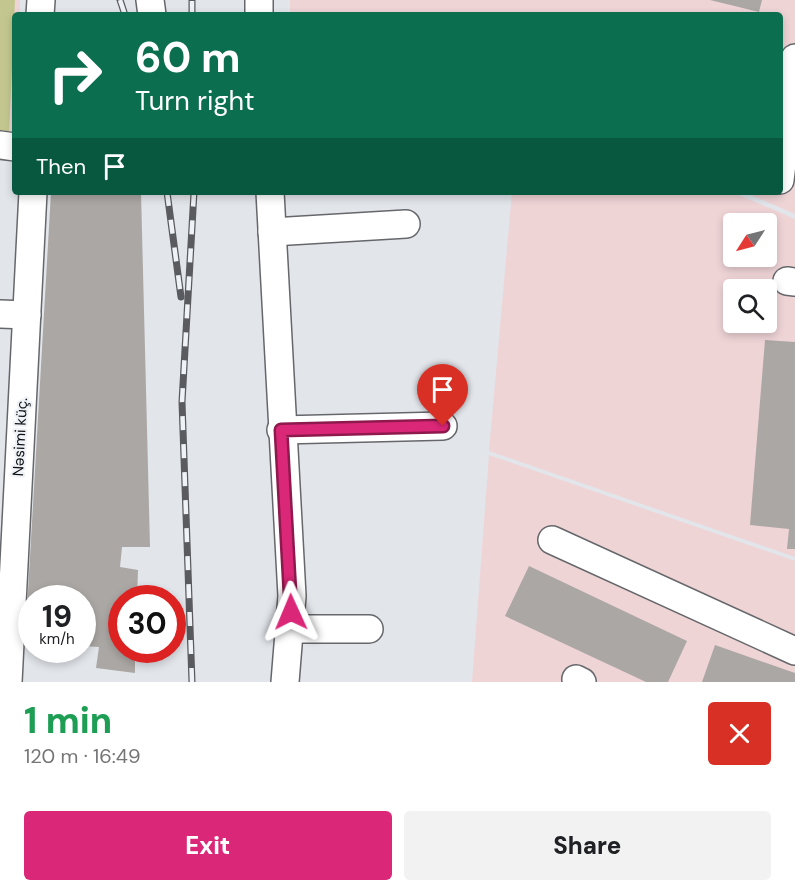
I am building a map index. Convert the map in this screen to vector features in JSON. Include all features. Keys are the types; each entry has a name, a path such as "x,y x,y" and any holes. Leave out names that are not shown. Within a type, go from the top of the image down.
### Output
{"street":[{"path":"783,156 795,58"},
{"name":"Nəsimi küç.","path":"8,682 11,416 27,315 33,195"},
{"path":"270,195 281,430 292,596 285,682"},
{"path":"272,232 406,224"},
{"path":"0,314 27,315"},
{"path":"281,430 443,426"},
{"path":"552,540 795,651"},
{"path":"291,628 369,629"}],"shaded area":[{"path":"0,0 20,0 20,12 12,12 12,137 0,135"},
{"path":"290,0 795,0 795,214 751,195 783,195 783,12 290,12"},
{"path":"512,195 739,195 795,219 795,557 489,451"},
{"path":"489,455 795,561 795,682 472,682"}],"green space":[{"path":"0,0 15,0 14,12 12,12 9,133 0,132"}],"building":[{"path":"710,0 762,0 759,12"},
{"path":"51,195 141,195 150,547 122,547 120,567 138,570 137,585 108,585 108,663 135,663 135,673 96,668 99,647 96,647 96,585 28,585"},
{"path":"765,340 795,342 795,549 787,549 789,529 750,525"},
{"path":"529,566 687,641 668,682 646,682 505,616"},
{"path":"715,645 795,673 795,682 702,682"}],"railway":[{"path":"120,0 124,12"},
{"path":"192,0 192,12"},
{"path":"167,195 181,297"},
{"path":"192,682 182,402 194,195"}],"route":[{"path":"291,612 292,596 281,430 353,426 443,426"}]}
